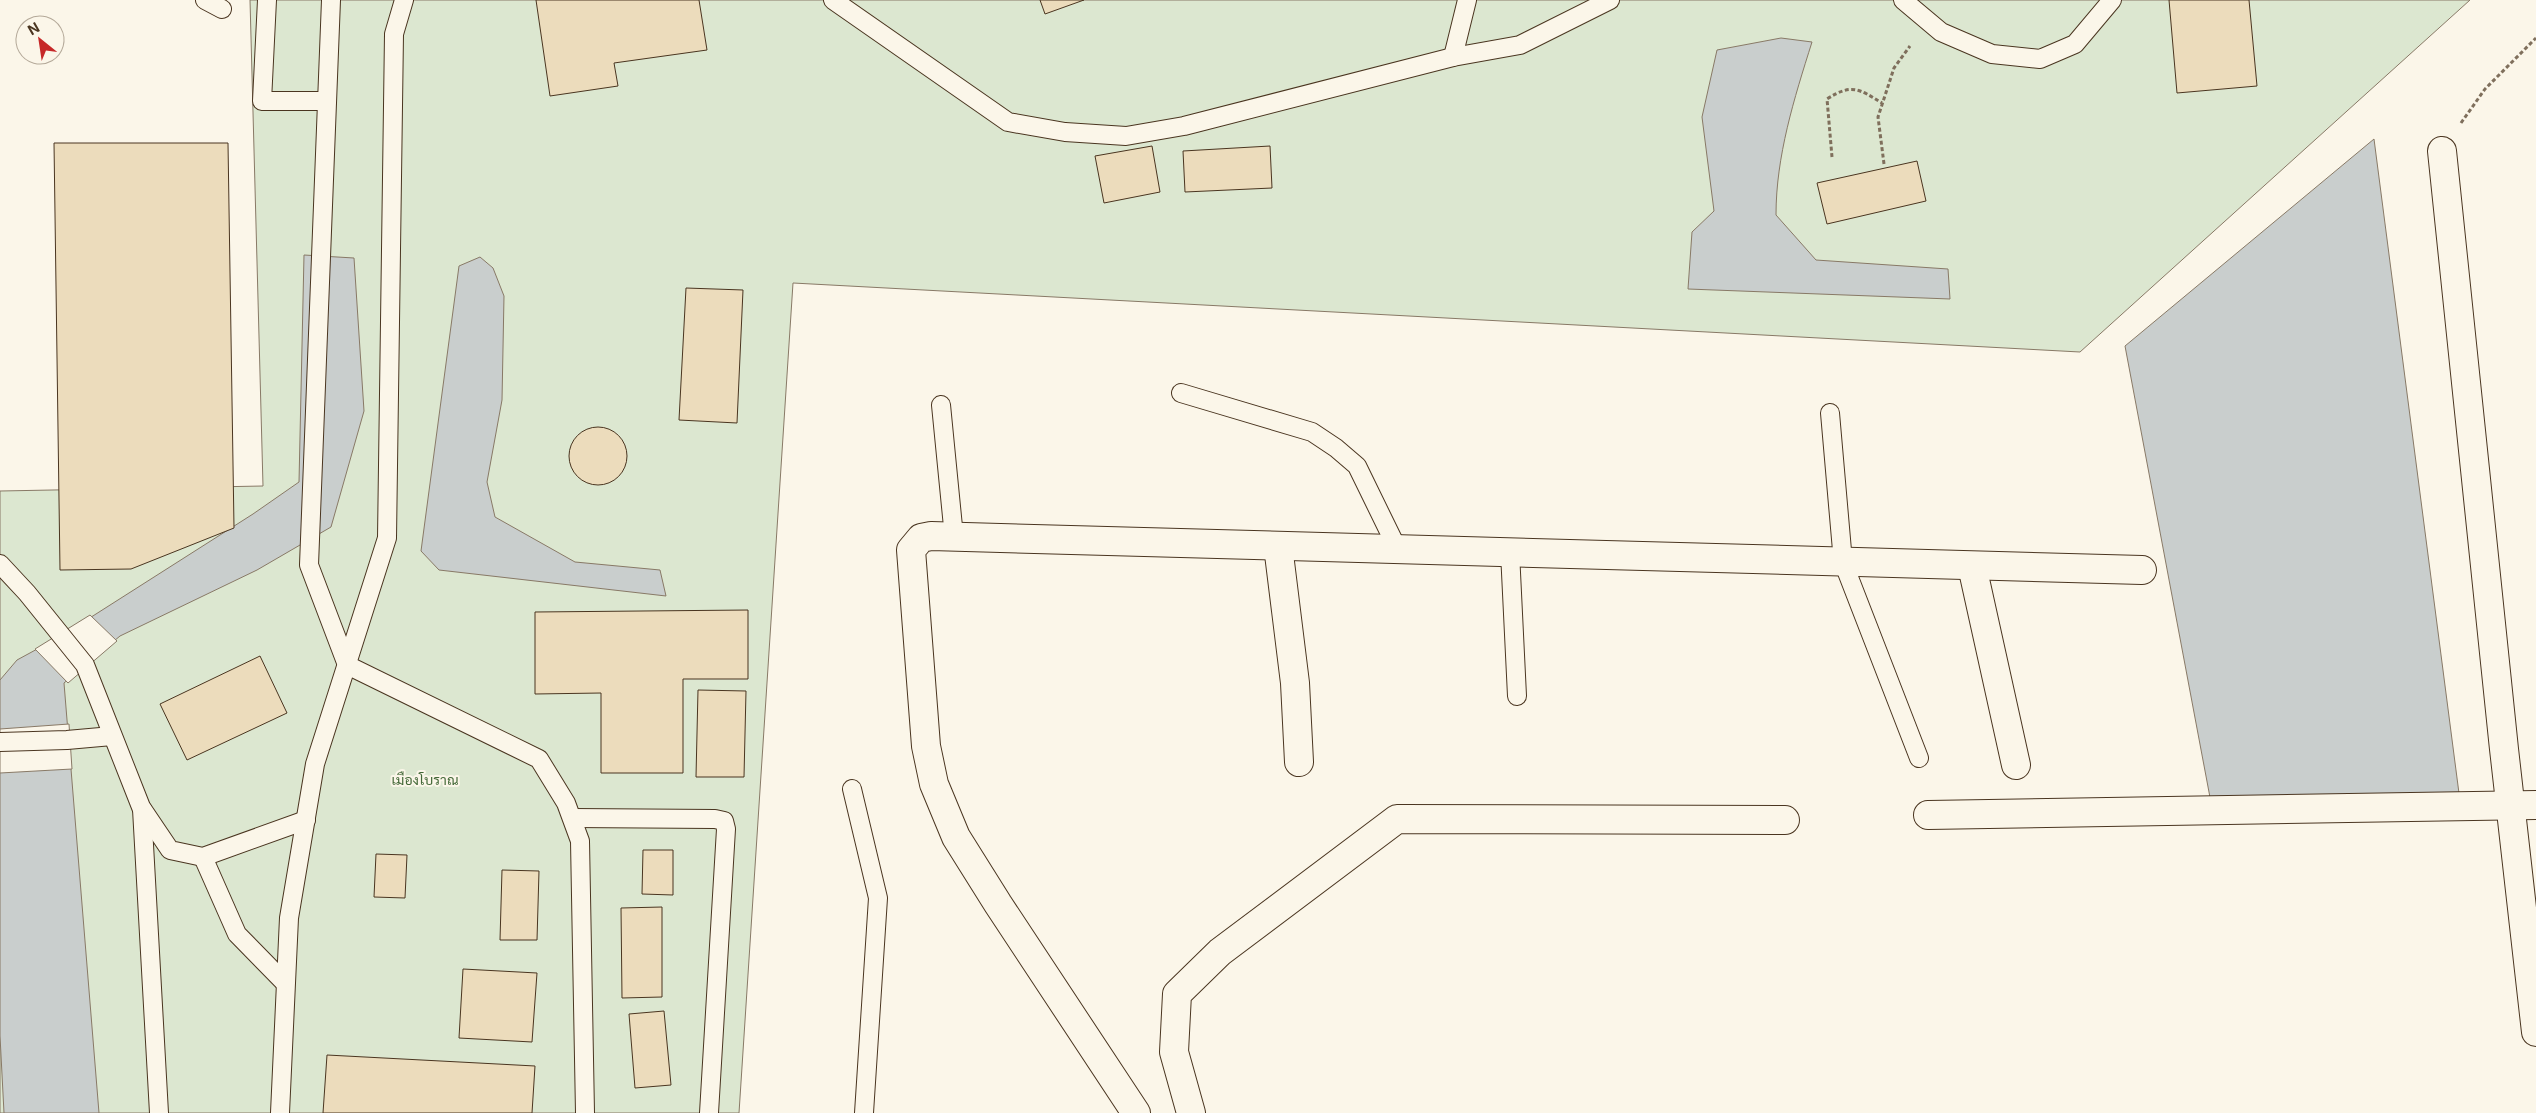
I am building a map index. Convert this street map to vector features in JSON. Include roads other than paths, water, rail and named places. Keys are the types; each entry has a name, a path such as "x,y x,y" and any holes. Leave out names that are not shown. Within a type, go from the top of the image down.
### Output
{"street":[{"path":"2442,151 2523,806 2536,1032"},
{"path":"1136,1113 982,879 956,836 934,784 926,746 911,550 921,538 954,537 2142,570"},
{"path":"1278,546 1295,684 1299,762"},
{"path":"1972,566 2016,765"},
{"path":"1928,815 2523,806"},
{"path":"1192,1113 1174,1052 1177,994 1220,952 1397,819 1785,820"}],"lane":[{"path":"205,0 222,9"},
{"path":"267,0 262,101 327,101"},
{"path":"331,0 309,565 347,665 539,759 574,818 580,841 585,1113"},
{"path":"280,1113 284,982 289,918 315,764 387,538 394,34 404,0"},
{"path":"833,0 1008,122 1065,132 1126,136 1184,126 1453,57 1520,45 1610,0"},
{"path":"1453,57 1467,0"},
{"path":"1903,0 1940,32 1992,54 2040,59 2075,44 2112,0"},
{"path":"1181,393 1312,432 1336,448 1357,466 1398,550"},
{"path":"942,405 954,537"},
{"path":"1830,413 1844,562 1919,758"},
{"path":"1510,552 1516,696"},
{"path":"0,564 63,635 85,665 142,807 170,850 203,857 306,820"},
{"path":"0,742 68,740 112,736"},
{"path":"852,789 878,898 864,1113"},
{"path":"142,807 159,1113"},
{"path":"574,818 715,819 724,821 726,829 709,1113"},
{"path":"203,857 236,934 284,982"}],"park label":[{"name":"เมืองโบราณ","path":"425,779"}]}
